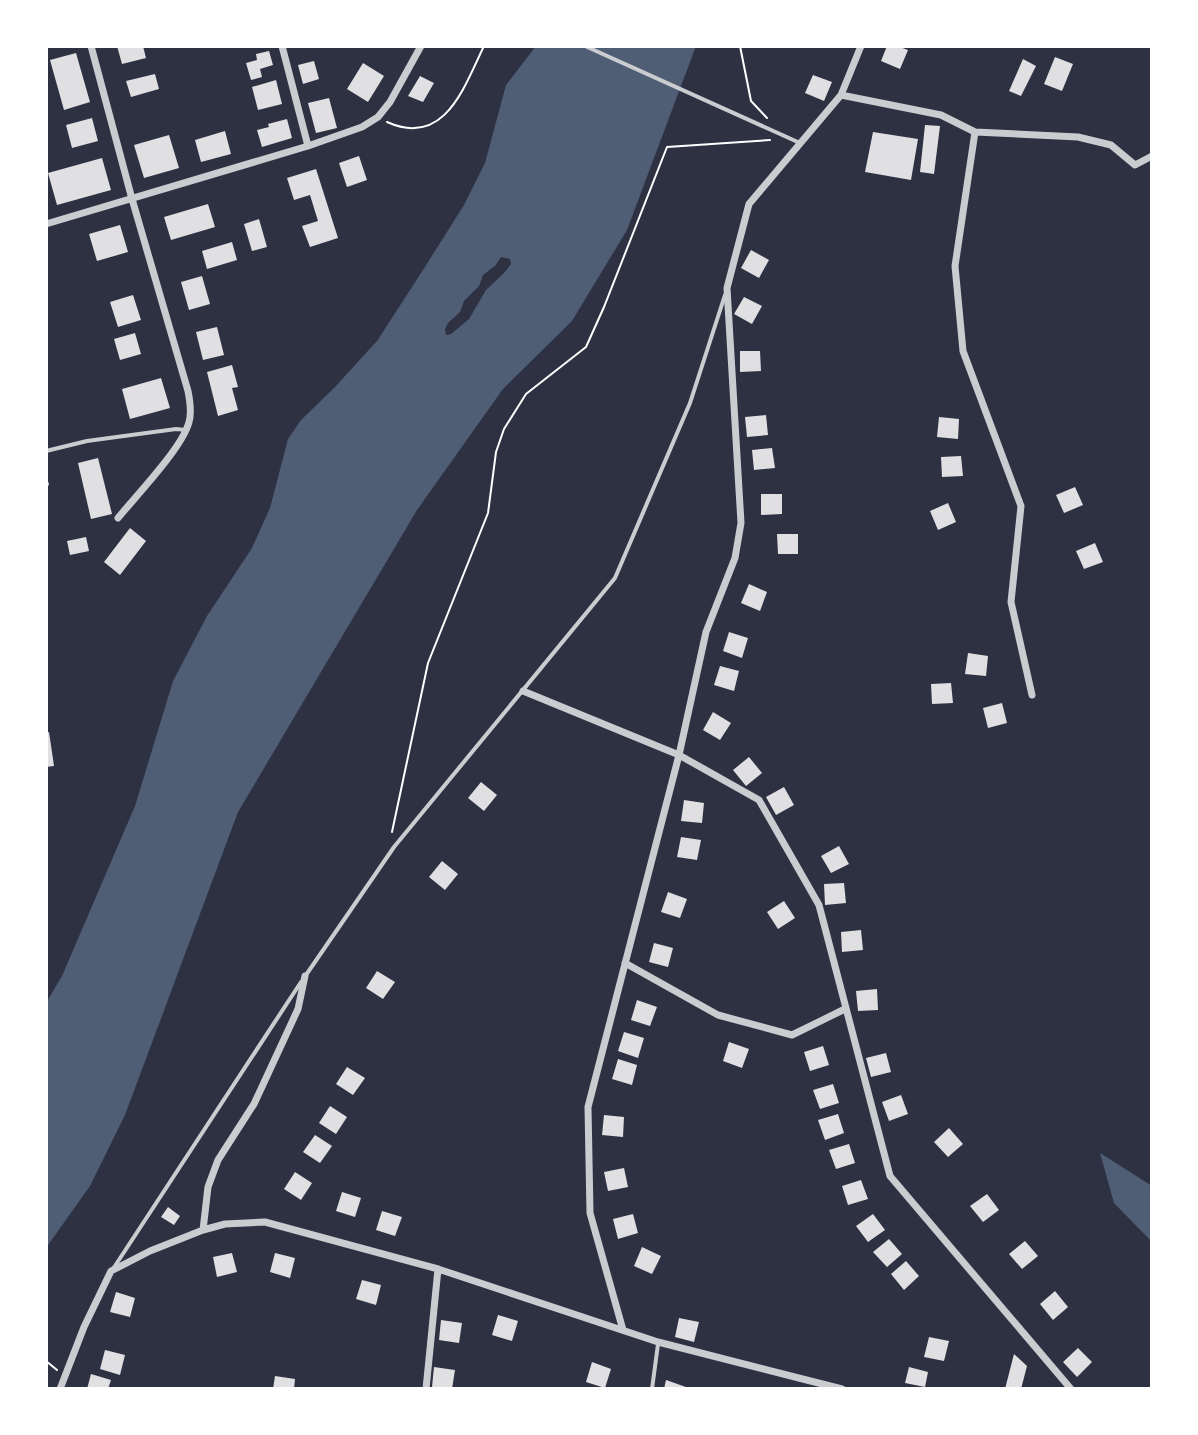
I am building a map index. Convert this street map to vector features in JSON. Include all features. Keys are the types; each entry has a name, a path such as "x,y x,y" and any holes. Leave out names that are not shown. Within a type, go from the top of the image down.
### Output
{"street":[{"path":"91,46 191,406 190,421 183,438 118,518"},
{"path":"282,46 308,146"},
{"path":"46,224 362,127 378,117 390,102 421,46"},
{"path":"623,1330 590,1213 588,1107 679,755 706,632 735,558 741,523 727,288 749,204 841,95 861,46"},
{"path":"841,95 941,115 975,132 1078,137 1111,145 1135,165 1152,156"},
{"path":"975,132 955,266 963,351 1021,506 1011,602 1032,695"},
{"path":"523,691 679,755 759,800 819,905 890,1176 1071,1389"},
{"path":"625,963 718,1015 792,1035 845,1009"},
{"path":"203,1230 208,1187 218,1160 254,1104 298,1009 305,976"},
{"path":"60,1389 84,1327 111,1271 203,1230 225,1224 265,1222 438,1269 658,1342 842,1389"},
{"path":"426,1389 438,1269"}],"lane":[{"path":"585,46 800,143"},
{"path":"111,1271 305,976 394,847 615,578 690,403 727,288"},
{"path":"46,451 87,441 186,430"},
{"path":"652,1389 658,1342"}],"path":[{"path":"378,117 401,128 415,129 443,118 453,108 484,46"},
{"path":"740,46 751,101 769,120"},
{"path":"394,847 391,840 428,663 488,513 496,452 504,429 526,394 586,347 667,147 788,138"},
{"path":"46,1361 64,1377"}],"water":[{"path":"536,46 696,46 627,230 572,321 503,389 417,510 238,812 125,1115 90,1186 46,1248 46,1003 62,976 135,806 173,681 207,616 252,548 270,508 288,439 301,420 377,341 464,205 485,163 506,85","holes":["501,257 510,259 511,264 486,290 469,319 446,335 448,323 479,286 483,275"]},
{"path":"1100,1153 1152,1186 1152,1242 1114,1203"}],"building":[{"path":"117,46 143,46 146,58 122,64"},
{"path":"887,46 908,50 900,69 881,61"},
{"path":"269,51 273,65 260,69 262,77 251,80 246,63 257,60 256,54"},
{"path":"76,53 90,102 64,110 50,60"},
{"path":"1055,57 1073,64 1062,91 1044,84"},
{"path":"1023,59 1036,66 1021,96 1009,91"},
{"path":"314,61 319,79 303,84 298,65"},
{"path":"363,63 384,76 368,102 347,89"},
{"path":"155,74 159,89 131,97 126,81"},
{"path":"813,75 832,82 824,101 805,93"},
{"path":"420,76 434,83 423,102 408,96"},
{"path":"276,80 282,104 258,110 252,87"},
{"path":"329,98 337,128 316,133 308,103"},
{"path":"92,118 98,141 72,148 66,125"},
{"path":"287,119 292,138 262,147 257,130"},
{"path":"925,125 940,126 934,174 920,172"},
{"path":"225,131 231,154 201,162 195,140"},
{"path":"873,132 918,139 911,180 865,172"},
{"path":"169,135 179,168 144,178 134,145"},
{"path":"359,156 367,180 347,187 339,163"},
{"path":"102,158 111,190 57,205 48,173"},
{"path":"316,169 338,238 310,247 302,226 318,221 310,195 294,200 287,178"},
{"path":"208,204 215,227 171,240 164,217"},
{"path":"259,219 267,247 252,251 244,224"},
{"path":"120,225 128,252 97,261 89,234"},
{"path":"232,242 237,260 207,269 202,251"},
{"path":"751,250 769,260 759,278 741,268"},
{"path":"202,276 210,304 189,310 181,282"},
{"path":"133,295 141,320 118,327 110,302"},
{"path":"744,297 762,306 752,324 734,314"},
{"path":"217,327 224,355 203,360 196,332"},
{"path":"135,333 141,354 120,360 114,339"},
{"path":"740,351 760,351 761,371 740,372"},
{"path":"232,365 238,387 232,388 238,410 218,416 207,372"},
{"path":"161,378 170,408 130,419 122,389"},
{"path":"766,415 768,435 747,437 745,417"},
{"path":"939,417 959,419 958,439 937,437"},
{"path":"772,448 775,468 754,470 752,450"},
{"path":"961,456 963,476 942,477 941,457"},
{"path":"98,458 112,514 91,519 78,463"},
{"path":"1075,487 1083,505 1064,513 1056,495"},
{"path":"761,494 782,494 782,514 761,515"},
{"path":"948,503 956,522 938,530 930,511"},
{"path":"130,528 146,541 120,575 104,562"},
{"path":"777,534 798,534 798,554 778,554"},
{"path":"86,537 89,551 70,555 67,541"},
{"path":"1095,543 1103,562 1084,569 1076,551"},
{"path":"749,584 767,592 760,611 741,603"},
{"path":"729,632 748,638 742,658 723,651"},
{"path":"968,653 988,656 986,676 965,674"},
{"path":"720,666 739,671 734,691 714,685"},
{"path":"951,683 953,703 932,704 931,684"},
{"path":"1002,703 1007,723 988,728 983,708"},
{"path":"713,712 731,723 720,740 703,730"},
{"path":"49,732 54,766 46,767 46,733"},
{"path":"749,757 762,773 746,786 733,770"},
{"path":"481,782 497,795 484,811 468,798"},
{"path":"784,787 794,805 776,815 766,797"},
{"path":"684,800 704,803 702,823 681,821"},
{"path":"681,837 701,840 697,860 677,857"},
{"path":"839,846 849,864 831,873 821,856"},
{"path":"442,861 458,874 445,890 429,877"},
{"path":"844,883 846,903 825,905 824,884"},
{"path":"668,892 687,899 680,918 661,912"},
{"path":"784,901 795,918 778,929 767,912"},
{"path":"861,930 863,950 842,952 841,932"},
{"path":"654,943 673,948 668,967 649,962"},
{"path":"377,971 395,982 383,999 366,988"},
{"path":"877,989 878,1010 858,1011 856,991"},
{"path":"637,1000 657,1007 650,1026 631,1020"},
{"path":"624,1032 644,1038 638,1058 618,1051"},
{"path":"729,1042 749,1049 742,1068 723,1061"},
{"path":"823,1046 829,1065 810,1071 804,1052"},
{"path":"886,1053 891,1072 871,1077 866,1058"},
{"path":"618,1059 637,1065 632,1085 612,1079"},
{"path":"347,1067 365,1078 353,1095 336,1084"},
{"path":"833,1084 839,1103 820,1109 813,1090"},
{"path":"901,1095 908,1114 889,1121 882,1102"},
{"path":"330,1106 347,1117 336,1134 319,1123"},
{"path":"838,1114 844,1133 825,1140 818,1120"},
{"path":"604,1115 624,1117 623,1137 602,1135"},
{"path":"949,1128 963,1144 948,1157 934,1142"},
{"path":"315,1135 332,1146 320,1163 303,1152"},
{"path":"849,1144 855,1163 836,1169 829,1150"},
{"path":"624,1168 628,1187 608,1191 604,1172"},
{"path":"295,1172 312,1183 301,1200 284,1189"},
{"path":"861,1180 868,1199 848,1205 842,1186"},
{"path":"342,1192 361,1198 355,1217 336,1211"},
{"path":"987,1194 999,1210 983,1222 970,1206"},
{"path":"168,1207 180,1216 174,1225 161,1217"},
{"path":"382,1211 402,1217 395,1236 376,1230"},
{"path":"633,1214 638,1233 618,1239 613,1219"},
{"path":"873,1214 885,1230 868,1242 856,1226"},
{"path":"889,1239 902,1254 887,1267 873,1252"},
{"path":"1025,1241 1038,1256 1022,1269 1009,1254"},
{"path":"642,1247 661,1256 652,1274 634,1266"},
{"path":"232,1253 237,1272 217,1277 213,1257"},
{"path":"275,1253 295,1258 290,1278 270,1272"},
{"path":"906,1261 919,1276 904,1290 891,1274"},
{"path":"362,1280 381,1285 376,1305 356,1299"},
{"path":"1055,1291 1068,1307 1053,1320 1040,1304"},
{"path":"116,1292 135,1298 130,1317 110,1312"},
{"path":"498,1315 518,1321 512,1341 492,1335"},
{"path":"679,1318 699,1322 694,1342 675,1337"},
{"path":"441,1320 462,1323 459,1343 439,1340"},
{"path":"929,1337 949,1341 944,1361 924,1357"},
{"path":"1078,1348 1092,1362 1077,1377 1063,1362"},
{"path":"105,1350 125,1355 120,1375 100,1369"},
{"path":"1014,1354 1027,1366 1021,1389 1005,1389"},
{"path":"592,1362 611,1369 605,1388 586,1382"},
{"path":"434,1367 455,1370 452,1389 432,1387"},
{"path":"909,1367 928,1372 925,1387 905,1383"},
{"path":"91,1374 111,1380 108,1389 87,1389"},
{"path":"275,1376 295,1379 294,1389 273,1389"},
{"path":"666,1380 686,1387 664,1389"}]}
